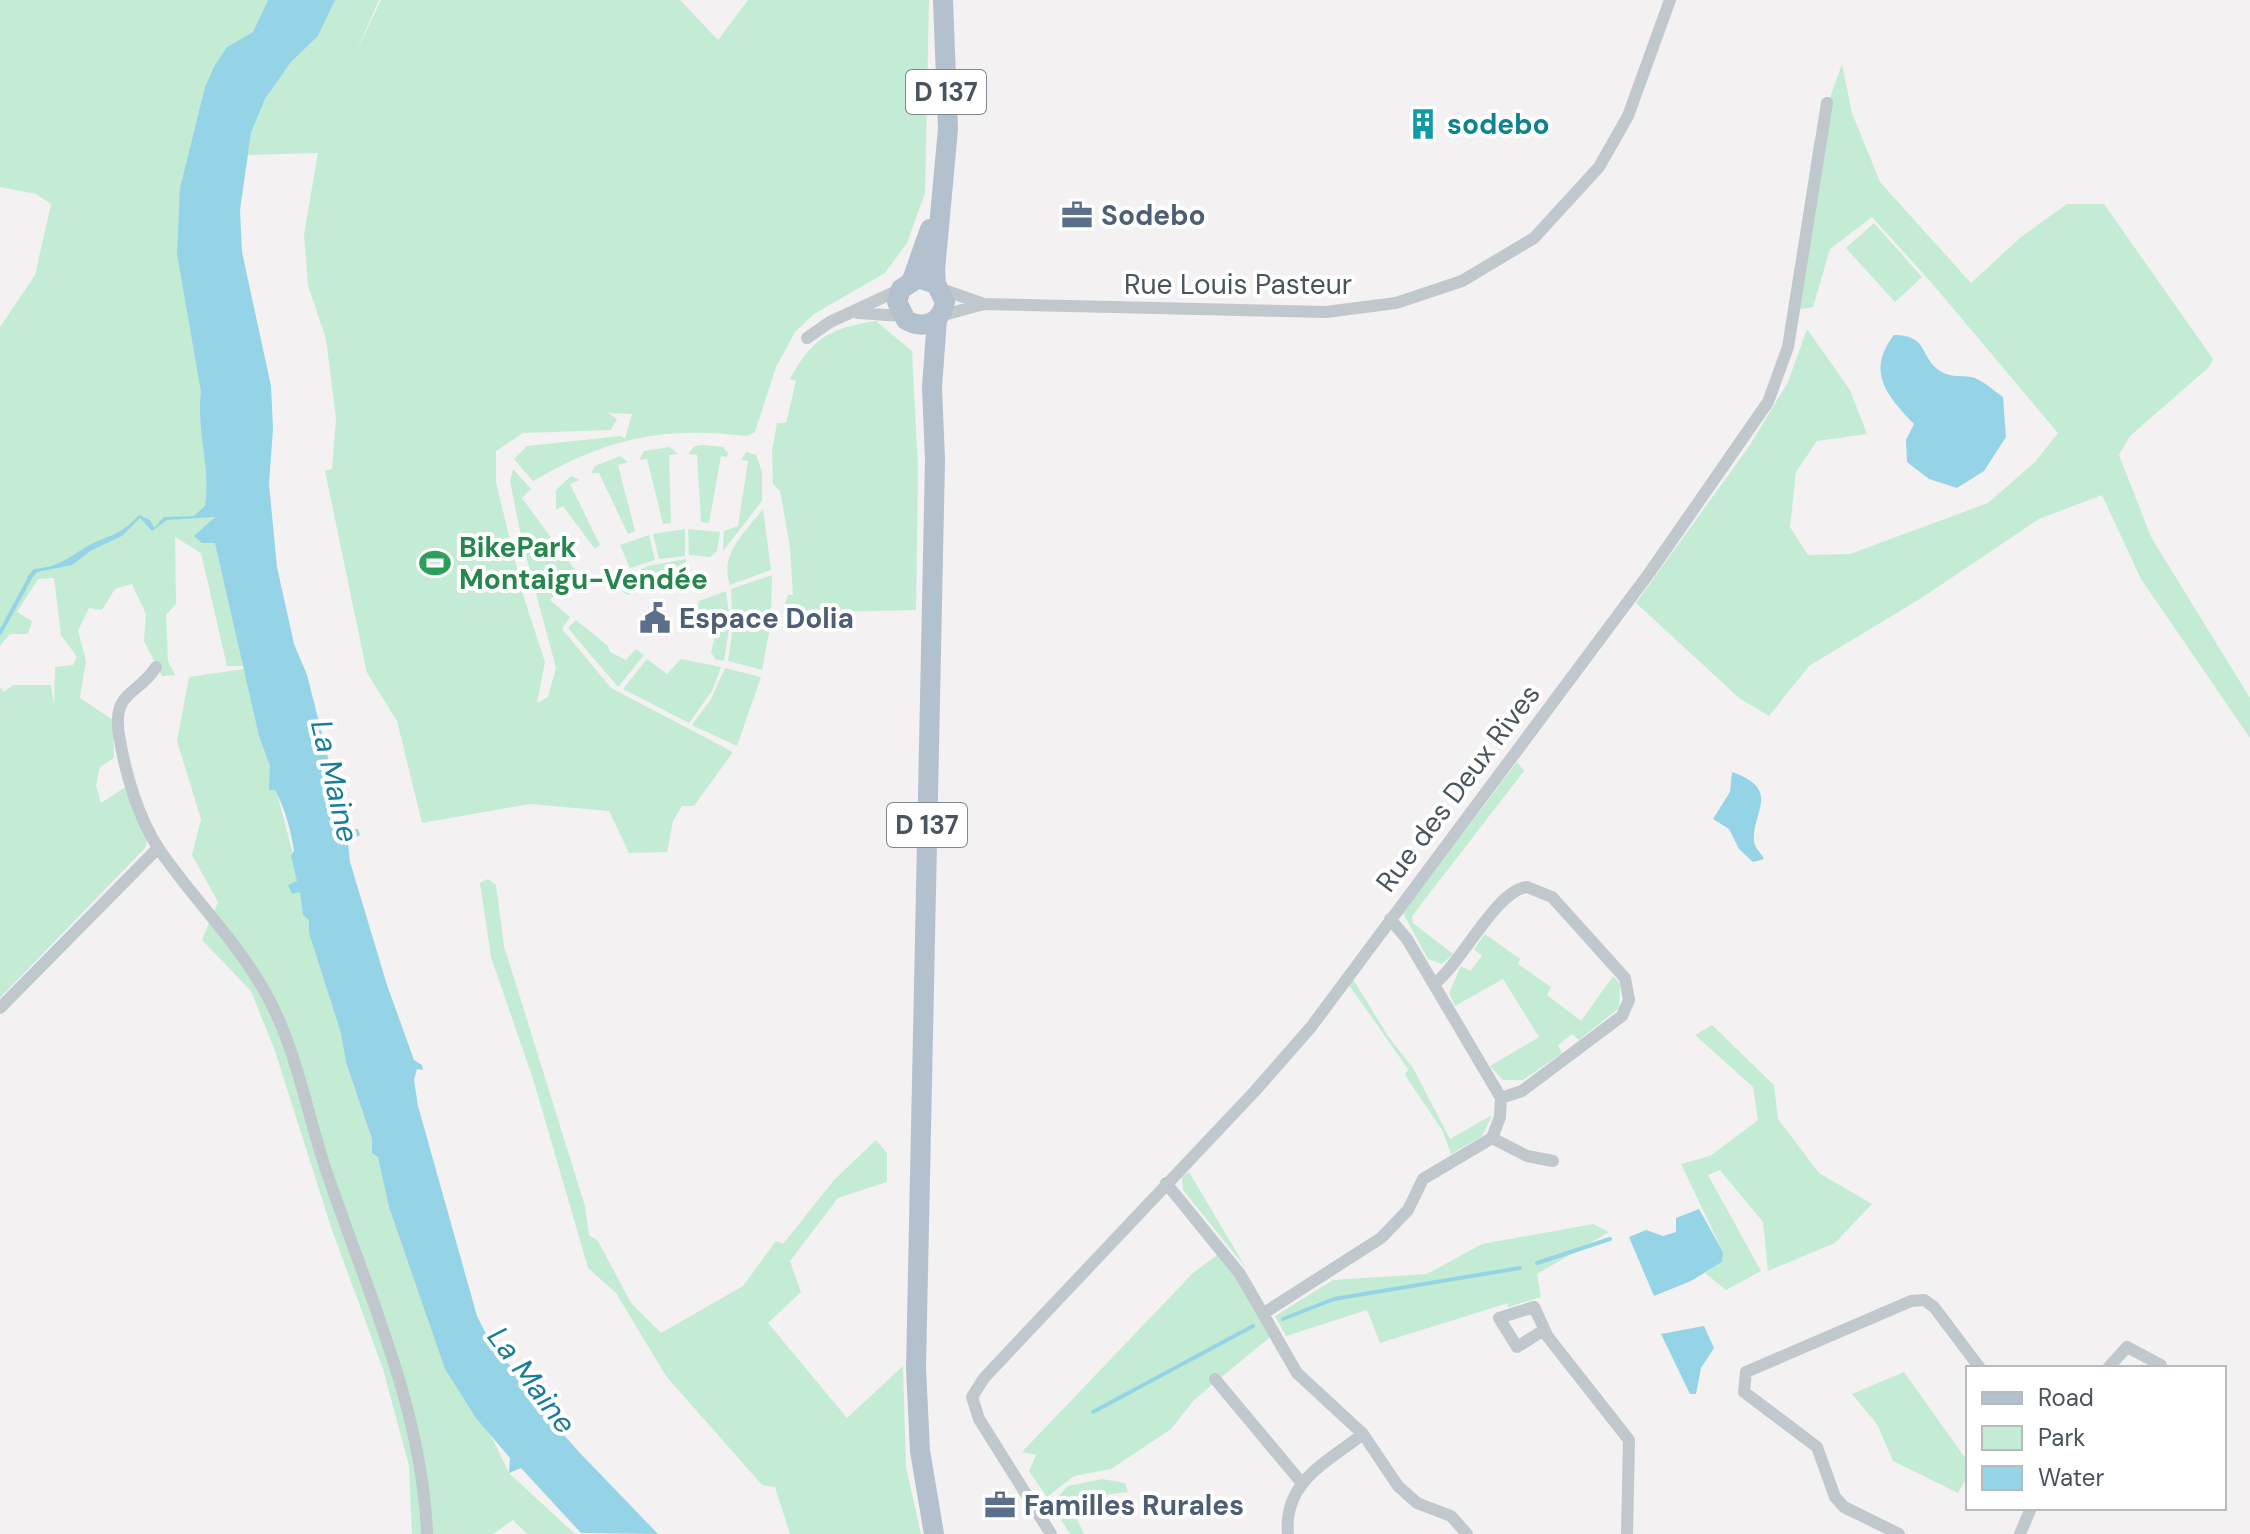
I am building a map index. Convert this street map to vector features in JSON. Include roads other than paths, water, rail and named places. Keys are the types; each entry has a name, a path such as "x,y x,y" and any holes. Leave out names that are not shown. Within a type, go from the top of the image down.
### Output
{"main road":[{"name":"D 137","path":"938,286 935,260 948,129 943,0"},
{"name":"D 137","path":"907,284 944,183"},
{"path":"925,279 938,286 945,302 939,318 925,325 906,320 897,302 907,284 925,279"},
{"name":"D 137","path":"934,1534 920,1451 916,1368 935,460 932,387 939,318"},
{"name":"D 137","path":"906,320 932,387"}],"street":[{"name":"Rue Louis Pasteur","path":"939,318 984,304 1326,312 1396,303 1462,281 1534,238 1599,167 1628,116 1670,0"},
{"name":"Rue des Deux Rives","path":"1051,1534 977,1415 972,1397 984,1378 1311,1027 1650,572 1768,402 1788,347 1827,103"},
{"path":"807,338 830,322 855,313 907,284"},
{"name":"Rue Louis Pasteur","path":"938,286 984,304"},
{"path":"855,313 906,320"},
{"path":"156,667 151,676 125,694 119,706 119,732 128,774 158,848 262,986 289,1040 309,1118 419,1450 427,1534"},
{"path":"0,1008 158,848"},
{"path":"1434,984 1449,972 1511,892 1527,887 1552,897 1625,978 1629,1000 1622,1016 1522,1091 1501,1098"},
{"path":"1264,1313 1381,1238 1408,1210 1423,1179 1492,1138 1500,1117 1501,1098 1407,939 1390,919"},
{"path":"1492,1138 1527,1156 1553,1161"},
{"path":"1166,1183 1240,1274 1297,1373 1322,1400 1363,1434 1398,1486 1417,1503 1451,1516 1467,1534"},
{"path":"1899,1534 1844,1507 1835,1497 1817,1447 1744,1392 1746,1372 1911,1301 1924,1300 1934,1307 1978,1366"},
{"path":"1544,1330 1629,1440 1627,1534"},
{"path":"2110,1366 2127,1347 2161,1365"},
{"path":"1215,1379 1301,1482"},
{"path":"1288,1534 1291,1497 1301,1482 1363,1434"},
{"path":"2020,1534 2030,1510"}],"water":[{"path":"268,0 335,0 318,36 291,62 265,99 251,133 240,210 242,252 271,386 273,429 269,484 277,567 294,644 307,675 334,781 351,829 358,829 360,835 348,842 350,862 387,985 414,1060 422,1065 423,1070 417,1069 414,1080 418,1106 477,1316 495,1352 513,1368 532,1399 658,1534 581,1533 521,1468 509,1473 510,1458 476,1418 445,1369 389,1207 378,1157 372,1153 372,1139 346,1062 341,1033 309,933 309,920 303,915 300,892 292,894 288,885 297,881 291,856 294,851 291,836 279,797 275,790 269,790 270,766 259,736 215,543 202,543 194,536 215,517 167,520 152,531 140,518 122,536 92,550 72,565 37,572 30,580 27,577 34,569 62,562 119,532 139,515 150,520 154,528 164,517 194,516 205,506 201,392 177,254 180,188 205,87 215,65 227,47 253,32"},
{"path":"1894,335 1913,339 1940,371 1975,378 2003,397 2006,437 1984,471 1957,488 1929,479 1907,462 1906,440 1914,424 1888,393 1881,371 1881,360"},
{"path":"1732,772 1757,786 1761,794 1754,842 1764,859 1753,862 1739,849 1729,829 1713,819 1730,792"},
{"path":"1699,1209 1723,1252 1722,1262 1691,1281 1654,1296 1629,1237 1646,1230 1663,1236 1676,1232 1676,1218"},
{"path":"1704,1326 1714,1348 1701,1368 1696,1394 1690,1394 1661,1334"}],"waterway":[{"path":"0,633 31,576"},
{"path":"1537,1263 1610,1239"},
{"path":"1283,1319 1334,1299 1520,1268"},
{"path":"1093,1412 1253,1326"}],"place":[{"name":"sodebo","path":"1423,124"},
{"name":"Sodebo","path":"1077,215"},
{"name":"BikePark Montaigu-Vendée","path":"435,563"},
{"name":"Espace Dolia","path":"655,618"},
{"name":"Familles Rurales","path":"1000,1505"}],"water label":[{"name":"La Maine","path":"335,781"},
{"name":"La Maine","path":"532,1380"}]}
